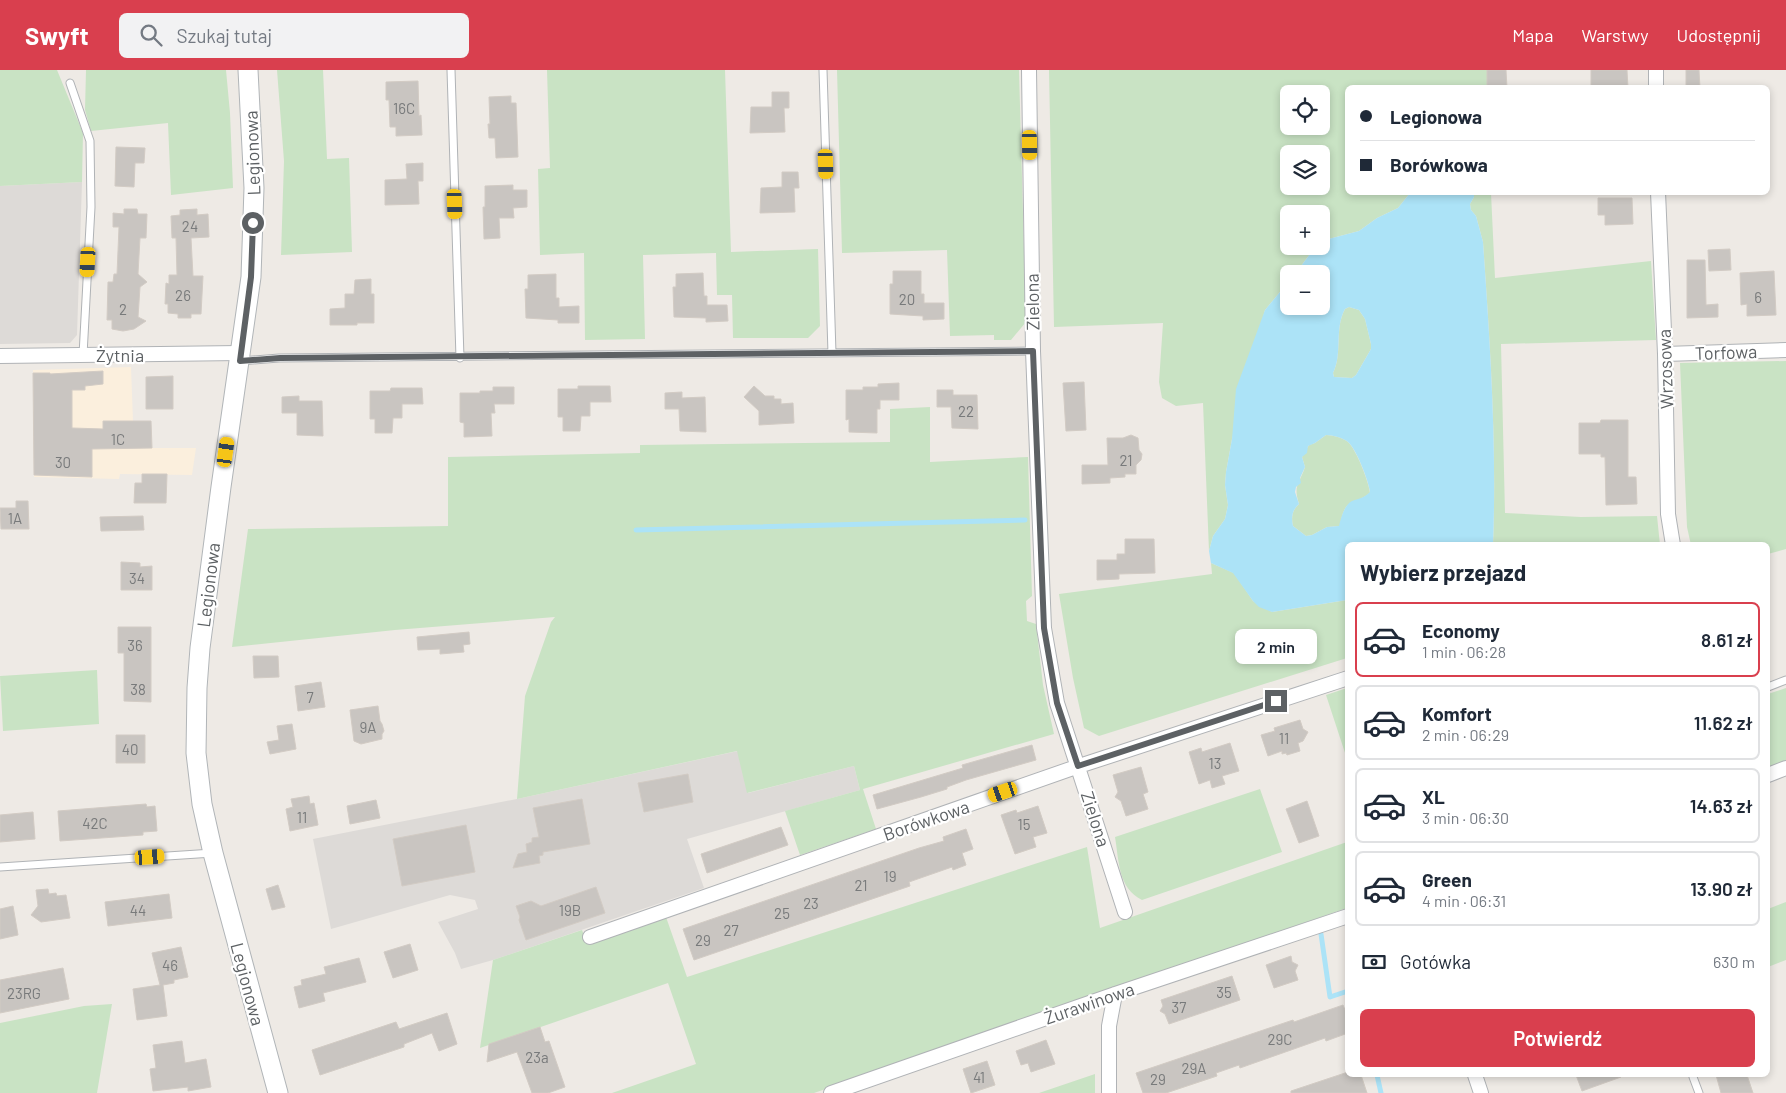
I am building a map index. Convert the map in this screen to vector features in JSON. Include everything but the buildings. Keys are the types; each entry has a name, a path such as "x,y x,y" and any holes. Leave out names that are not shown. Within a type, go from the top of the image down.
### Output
{"main road":[{"name":"Legionowa","path":"248,70 254,188 251,277 200,648 196,753 202,804 213,853 278,1093"}],"street":[{"name":"Zielona","path":"1029,70 1033,351 1044,628 1057,703 1125,912"},
{"path":"1656,70 1656,85"},
{"name":"Wrzosowa","path":"1658,195 1665,354 1668,514 1673,542"},
{"name":"Torfowa","path":"1665,354 1786,350"},
{"name":"Żytnia","path":"0,356 240,357"},
{"name":"Borówkowa","path":"590,937 1078,766 1345,679"},
{"path":"1770,774 1786,768"},
{"name":"Żurawinowa","path":"831,1093 1115,994 1345,917"},
{"path":"1108,1093 1109,1026 1115,994"},
{"path":"1476,1077 1481,1093"}],"lane":[{"path":"451,70 460,358"},
{"path":"823,70 832,352"},
{"path":"70,83 90,142 91,206 83,355"},
{"path":"240,357 460,358 1033,351"},
{"path":"1770,686 1786,680"},
{"path":"0,867 213,853"},
{"path":"1693,1077 1699,1093"}],"shaded area":[{"path":"82,182 77,335 70,343 0,344 0,186"},
{"path":"131,367 134,448 196,448 192,475 120,474 119,479 34,477 33,370"},
{"path":"738,751 748,793 854,766 860,790 687,839 704,888 493,960 461,969 455,953 438,922 478,909 475,900 450,895 331,929 313,839 517,799"}],"green space":[{"path":"0,70 57,70 83,133 82,182 0,186"},
{"path":"86,70 226,70 233,188 171,195 168,123 91,131 85,110"},
{"path":"277,70 323,70 327,159 349,158 352,252 281,255 284,161"},
{"path":"547,70 725,70 731,252 818,249 820,326 808,338 733,338 732,295 717,295 716,253 643,255 645,339 585,340 584,253 540,255 538,169 550,168"},
{"path":"837,70 1019,70 1026,322 1011,340 994,340 994,335 950,336 947,250 842,253"},
{"path":"1049,70 1487,70 1487,85 1345,85 1345,195 1408,195 1398,208 1377,218 1359,231 1330,239 1330,205 1280,205 1280,255 1309,255 1302,265 1280,265 1280,292 1265,310 1232,439 1226,472 1225,485 1228,505 1225,519 1213,536 1209,551 1203,403 1176,406 1162,398 1159,382 1163,323 1054,327"},
{"path":"1474,195 1491,195 1495,278 1651,261 1656,340 1501,344 1505,513 1581,517 1657,516 1660,542 1493,542 1494,469 1490,356 1483,242 1476,216 1471,210 1470,204"},
{"path":"1349,307 1359,310 1365,319 1371,349 1356,375 1352,378 1334,377 1333,373 1338,357 1340,325 1345,309"},
{"path":"1786,361 1786,549 1770,553 1770,542 1690,542 1687,527 1680,363"},
{"path":"930,407 930,462 1028,457 1032,596 1026,601 1027,621 1036,624 1043,685 1054,734 863,789 876,829 800,855 785,811 860,790 854,766 747,793 737,751 517,799 525,696 551,622 555,617 395,630 232,647 248,529 448,526 448,457 640,453 640,445 890,442 890,409"},
{"path":"1326,435 1341,438 1348,442 1355,451 1362,466 1370,493 1347,506 1344,510 1340,526 1327,527 1306,536 1293,526 1292,520 1293,511 1299,504 1297,489 1305,467 1302,457 1309,445"},
{"path":"1211,563 1234,573 1253,601 1272,612 1345,600 1345,659 1099,736 1084,728 1073,678 1059,594 1212,574"},
{"path":"97,670 99,724 3,731 0,676"},
{"path":"1786,688 1786,762 1770,767 1770,693"},
{"path":"1345,689 1345,753 1326,695"},
{"path":"1260,789 1282,852 1142,900 1128,888 1121,873 1115,837"},
{"path":"1345,843 1345,909 814,1093 612,1093 696,1064 668,983 480,1048 493,960 582,930 587,943 666,917 687,977 1087,847 1100,928"},
{"path":"1786,902 1786,960 1770,966 1770,908"},
{"path":"112,1004 97,1093 0,1093 0,1023 84,1006"},
{"path":"1095,1074 1095,1093 1039,1093"}],"water":[{"path":"1408,195 1474,195 1470,204 1471,210 1476,216 1483,242 1490,356 1494,469 1493,542 1345,542 1345,600 1272,612 1259,607 1253,601 1233,573 1211,563 1209,551 1213,536 1225,519 1228,505 1225,485 1232,439 1236,389 1265,310 1280,292 1280,315 1330,315 1330,265 1302,265 1309,255 1330,255 1330,239 1359,231 1377,218 1398,208","holes":["1349,307 1359,310 1365,319 1371,349 1356,375 1352,378 1334,377 1333,373 1338,357 1340,325 1345,309","1326,435 1341,438 1348,442 1355,451 1370,492 1347,505 1339,526 1327,527 1306,536 1293,526 1292,520 1295,509 1299,504 1295,492 1296,487 1301,483 1300,478 1305,467 1302,457 1307,453 1308,446"]}],"waterway":[{"path":"636,530 1025,520"},
{"path":"1321,934 1330,997 1345,992"},
{"path":"1377,1077 1381,1093"}],"route":[{"path":"253,223 251,277 240,361 280,358 460,358 1033,351 1044,628 1057,703 1078,766 1276,701"}]}
